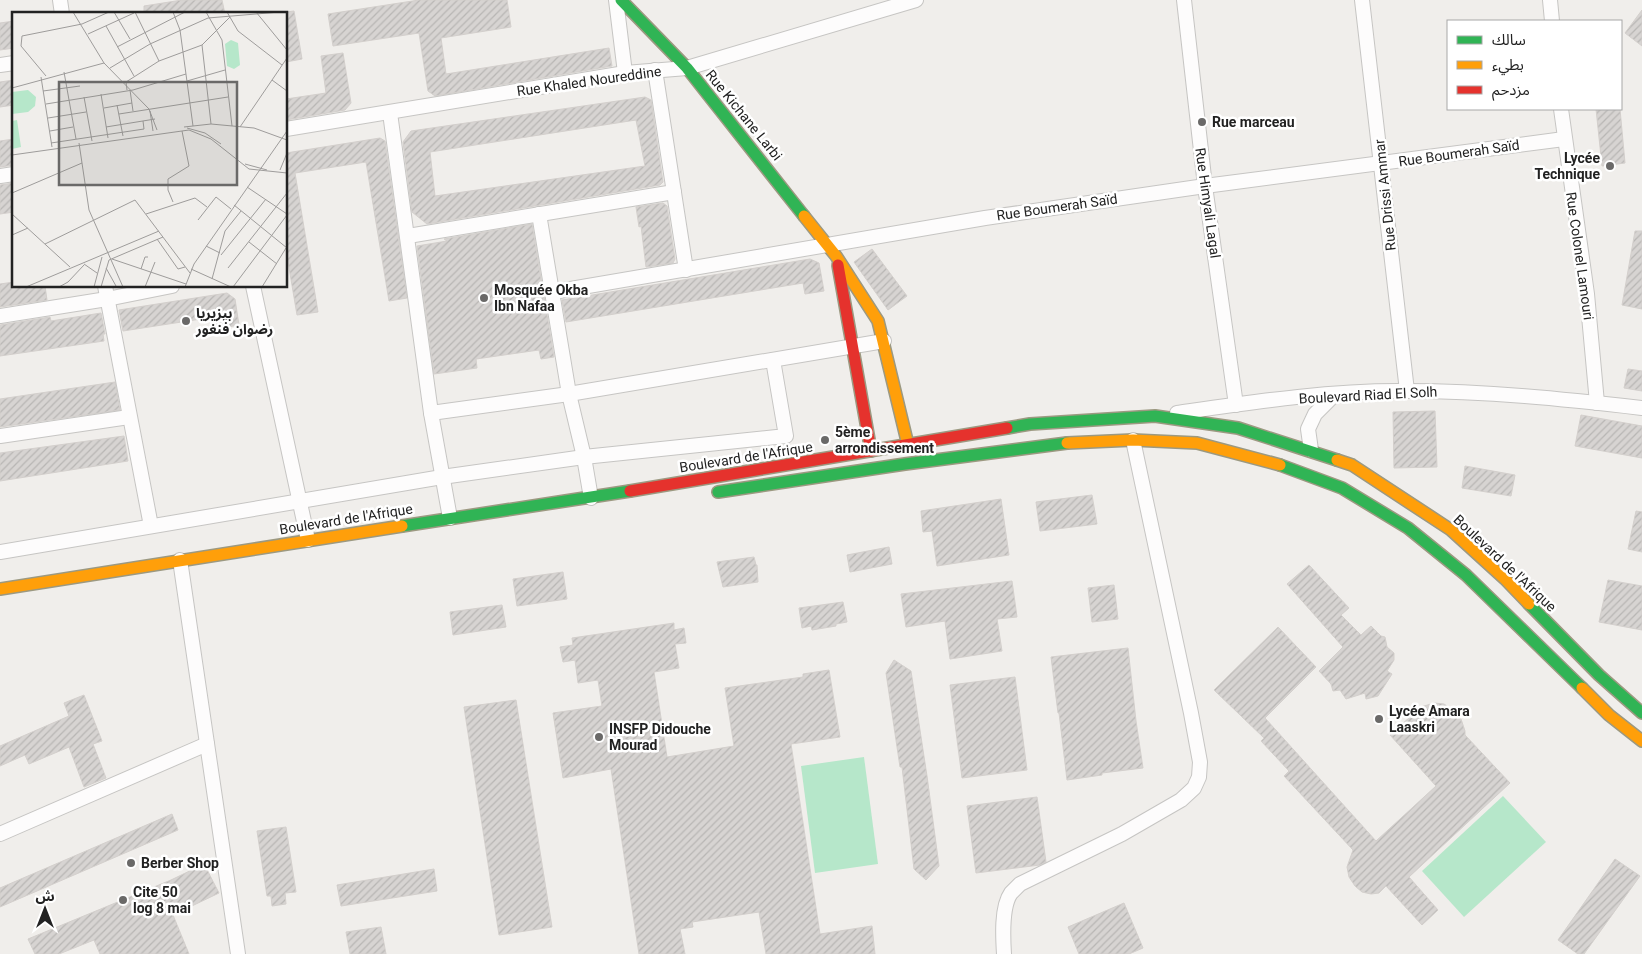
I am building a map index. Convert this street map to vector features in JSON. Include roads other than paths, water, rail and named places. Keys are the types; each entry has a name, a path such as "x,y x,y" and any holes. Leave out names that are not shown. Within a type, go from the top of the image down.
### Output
{"main road":[{"name":"Rue Kichane Larbi","path":"621,0 687,68 832,250 878,321 908,445"},
{"name":"Rue Kichane Larbi","path":"832,250 871,451"},
{"name":"Boulevard de l'Afrique","path":"0,589 181,570 308,540 591,498 1030,424 1155,416 1238,428 1312,450 1352,465 1451,530 1505,579 1599,675 1642,713"},
{"path":"712,493 906,464 1067,443 1133,440 1196,443 1269,461 1342,488 1408,528 1466,574 1609,715 1642,741"}],"street":[{"path":"616,0 625,73"},
{"name":"Rue Khaled Noureddine","path":"288,129 625,73 687,68 916,0"},
{"name":"Rue Himyali Lagal","path":"1184,0 1205,186 1236,405"},
{"name":"Rue Drissi Ammar","path":"1362,0 1407,390"},
{"path":"1550,0 1552,20"},
{"path":"656,70 686,270"},
{"name":"Rue Colonel Lamouri","path":"1561,110 1587,294 1597,403"},
{"path":"390,112 432,413 450,518"},
{"name":"Rue Boumerah Saïd","path":"553,292 686,270 832,250 985,218 1205,186 1564,139"},
{"path":"408,236 674,192"},
{"path":"539,214 569,394 584,457 591,498"},
{"path":"0,316 106,293 153,288"},
{"path":"254,288 308,540"},
{"path":"106,293 151,526"},
{"path":"432,413 569,394 884,341"},
{"path":"0,552 442,477 584,457 786,436 773,360"},
{"name":"Boulevard Riad El Solh","path":"1155,416 1335,394 1407,390 1488,393 1642,408"},
{"path":"1312,450 1308,429 1315,414 1335,394"},
{"path":"0,436 129,417"},
{"path":"1004,954 1003,934 1006,908 1010,894 1020,884 1122,834 1181,800 1194,788 1199,777 1200,762 1191,713 1133,440"},
{"path":"181,570 238,954"},
{"path":"0,834 207,744"}],"place":[{"name":"Rue marceau","path":"1202,122"},
{"name":"Lycée Technique","path":"1610,166"},
{"name":"Mosquée Okba Ibn Nafaa","path":"484,298"},
{"name":"بيزيريا رضوان فنغور","path":"186,321"},
{"name":"5ème arrondissement","path":"825,440"},
{"name":"Lycée Amara Laaskri","path":"1379,719"},
{"name":"INSFP Didouche Mourad","path":"599,737"},
{"name":"Berber Shop","path":"131,863"},
{"name":"Cite 50 log 8 mai","path":"123,900"}]}
